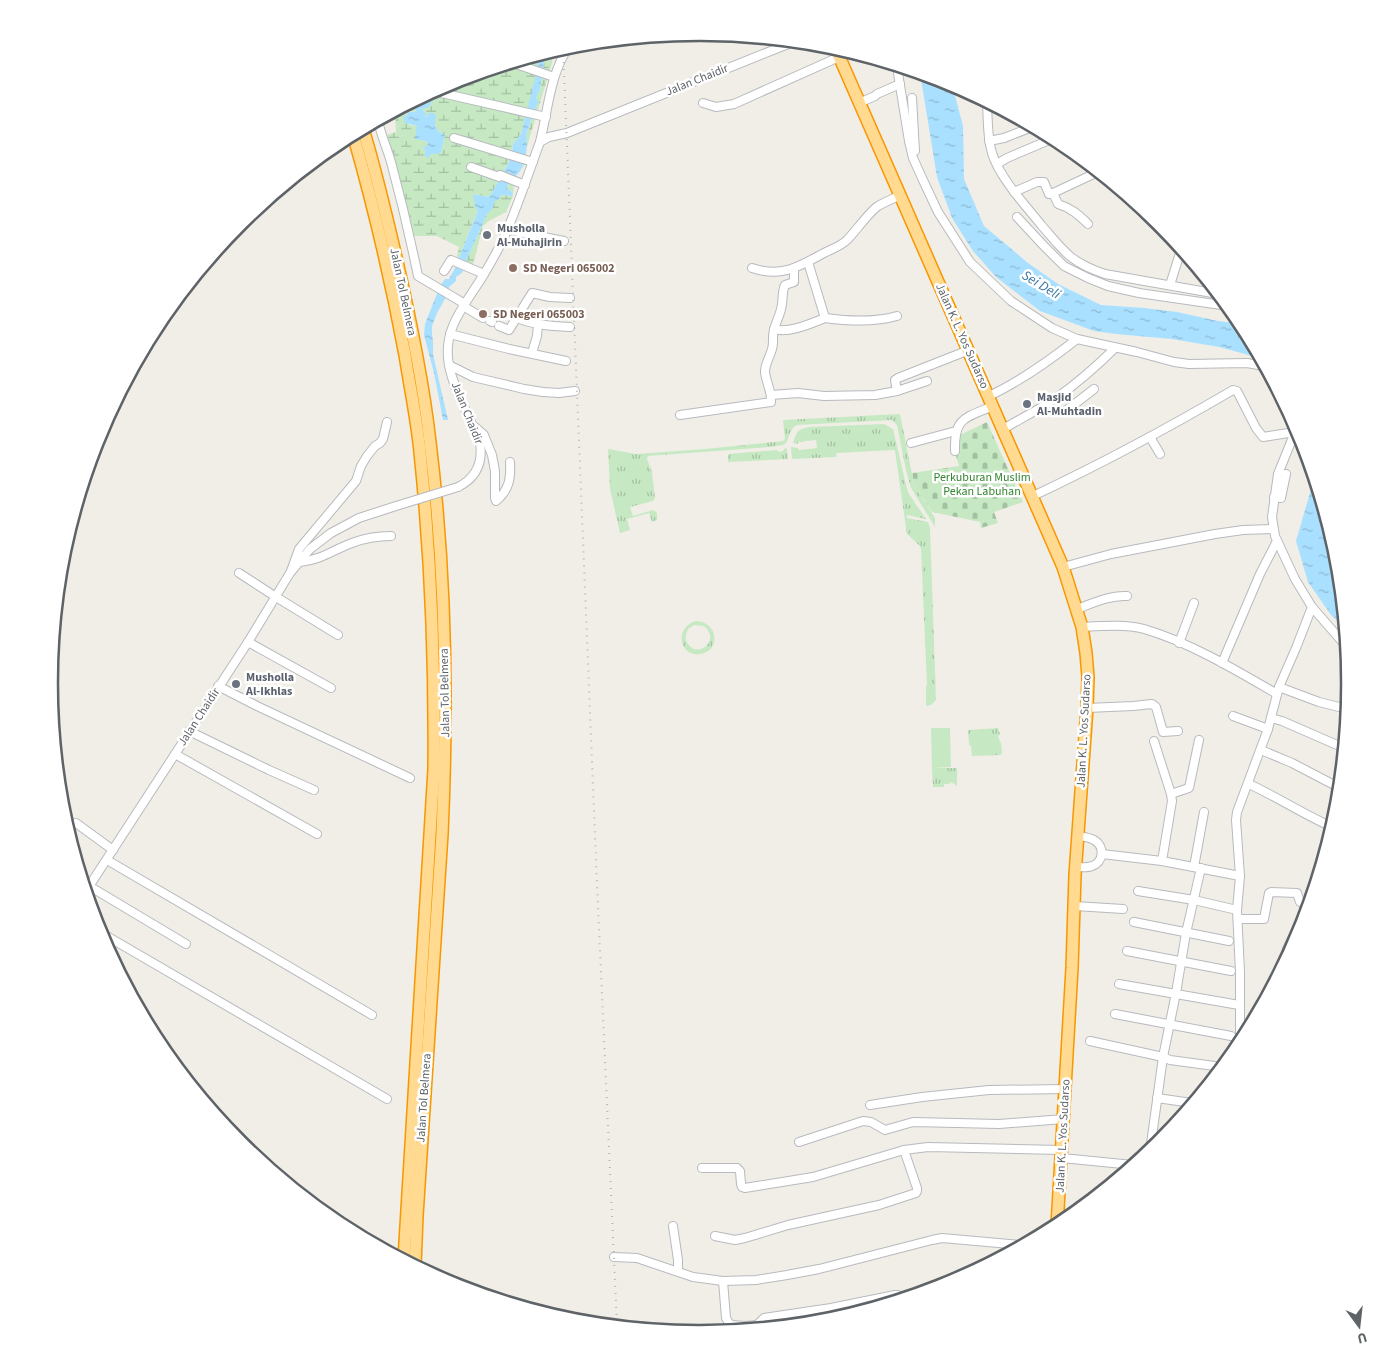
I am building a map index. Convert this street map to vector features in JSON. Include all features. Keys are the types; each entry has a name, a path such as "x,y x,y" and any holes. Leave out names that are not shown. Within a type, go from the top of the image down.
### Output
{"highway":[{"name":"Jalan K. L. Yos Sudarso","path":"839,57 1063,566 1082,627 1087,668 1087,708 1076,867 1066,1089 1058,1216"},
{"name":"Jalan Tol Belmera","path":"365,136 377,175 419,367 430,442 442,579 446,707 445,771 415,1259"},
{"name":"Jalan Tol Belmera","path":"355,142 382,241 409,377 420,450 430,576 435,704 434,769 404,1253"}],"street":[{"name":"Jalan Chaidir","path":"90,882 107,860 248,642 290,573 310,550 330,533 359,518 458,487 467,482 478,468 481,459 480,443 458,392 449,365 448,347 450,334 456,318 484,274 508,230 525,184 531,161 540,142 549,137 567,133 781,47"},
{"path":"703,104 716,107 734,104 831,55"},
{"path":"540,142 543,117 554,77 563,56"},
{"path":"523,66 554,77"},
{"path":"898,73 909,141 916,165 938,212 975,268 1011,301 1052,328 1077,339 1189,364 1247,363 1256,365"},
{"path":"859,103 900,84"},
{"path":"446,94 543,117"},
{"path":"912,98 916,165"},
{"path":"989,110 989,141 996,164 1014,192 1072,257 1088,268 1106,274 1209,292"},
{"path":"379,127 390,158 418,276 437,286 491,322 509,330 532,293 550,297 570,298"},
{"path":"989,141 1004,138 1025,130"},
{"path":"454,138 531,161"},
{"path":"996,164 1045,142"},
{"path":"471,167 525,184"},
{"path":"1014,192 1037,182 1044,182 1049,194 1091,175"},
{"path":"1053,193 1058,204 1076,212 1088,224"},
{"path":"752,268 770,272 785,271 808,262 847,241 878,206 899,196"},
{"path":"1017,217 1064,266 1088,278 1108,286 1139,293 1218,305"},
{"path":"508,230 564,241"},
{"path":"1170,285 1179,257"},
{"path":"444,271 451,260 484,274"},
{"path":"808,262 825,318"},
{"path":"680,415 769,403 771,395 765,370 772,348 774,329 782,305 784,287 794,282 794,268"},
{"path":"774,329 779,331 787,330 825,318 857,320 898,316"},
{"path":"517,318 538,324 570,327"},
{"path":"532,353 538,324"},
{"path":"450,334 566,360"},
{"path":"955,452 954,439 958,425 1004,389 1038,369 1077,339"},
{"path":"1003,429 1053,401 1085,376 1114,348"},
{"path":"897,391 895,380 898,378 969,350"},
{"path":"449,365 473,377 543,392 575,391"},
{"path":"771,395 864,396 897,391 927,381"},
{"path":"1067,410 1094,389"},
{"path":"1068,390 1079,402"},
{"path":"1033,496 1150,437 1236,390 1256,428 1264,438 1289,430"},
{"path":"290,573 299,549 356,481 367,456 380,443 387,422"},
{"path":"474,426 484,435 492,455 495,471 495,501 505,492 511,477 510,462"},
{"path":"911,443 956,431"},
{"path":"1150,437 1160,454"},
{"path":"1292,437 1278,474 1274,497 1273,529 1276,541 1295,579 1312,607 1340,639"},
{"path":"1274,497 1281,498 1286,474"},
{"path":"1063,566 1111,554 1215,534 1273,529"},
{"path":"300,562 316,560 354,542 372,537 392,536"},
{"path":"1222,663 1276,541"},
{"path":"239,573 338,635"},
{"path":"1077,609 1111,597 1127,596"},
{"path":"1179,642 1194,603"},
{"path":"1240,1029 1237,910 1240,876 1237,812 1261,750 1278,690 1312,607"},
{"path":"1082,627 1144,629 1179,642 1278,690 1340,707"},
{"path":"248,642 331,688"},
{"path":"218,686 410,778"},
{"path":"1087,708 1152,704 1156,707 1163,732 1178,731"},
{"path":"1233,716 1268,729"},
{"path":"1271,718 1338,745"},
{"path":"189,731 314,790"},
{"path":"1171,794 1189,788 1199,740"},
{"path":"1154,741 1172,801 1162,861"},
{"path":"1261,750 1333,785"},
{"path":"175,754 317,834"},
{"path":"1248,784 1325,824"},
{"path":"1152,1138 1163,1057 1194,900 1204,812"},
{"path":"76,823 113,850"},
{"path":"1076,867 1093,866 1098,862 1102,854 1099,844 1094,840 1078,836"},
{"path":"1102,854 1162,861 1240,876"},
{"path":"107,860 372,1015"},
{"path":"93,891 186,944"},
{"path":"1138,891 1194,900 1237,910"},
{"path":"1238,919 1264,919 1269,893 1271,892 1297,893 1300,902 1302,902"},
{"path":"1075,906 1123,909"},
{"path":"1134,922 1229,941"},
{"path":"111,939 387,1099"},
{"path":"1127,951 1231,971"},
{"path":"1119,984 1239,1005"},
{"path":"1114,1014 1232,1036"},
{"path":"1090,1041 1170,1060 1215,1066"},
{"path":"870,1105 989,1090 1066,1089"},
{"path":"1157,1098 1185,1102"},
{"path":"799,1142 863,1121 871,1122 885,1130 913,1122 1000,1124 1064,1119"},
{"path":"702,1168 737,1168 740,1171 742,1187 745,1188 813,1178 904,1150 928,1147 1062,1154 1124,1164"},
{"path":"715,1236 735,1240 745,1238 879,1205 916,1193 918,1190 904,1150"},
{"path":"673,1226 678,1271"},
{"path":"614,1257 637,1258 693,1277 723,1281 756,1280 788,1276 942,1238 1011,1244"},
{"path":"723,1281 726,1318 730,1324"},
{"path":"761,1321 764,1318 831,1308 888,1296"}],"green space":[{"path":"552,59 526,149 526,134 540,89 544,60"},
{"path":"538,62 521,134 513,144 511,157 492,193 488,197 474,194 478,210 458,260 459,247 437,236 412,236 405,202 383,136 396,132 395,118 415,107 416,111 407,112 406,116 409,125 417,126 428,143 426,152 429,156 441,152 445,135 439,132 435,125 435,120 428,116 426,117 423,109 430,101 493,75"},
{"path":"526,151 527,162 519,173 525,162"},
{"path":"517,176 513,196 506,212 483,226 473,265 465,263 485,216 501,195 512,196 513,193 506,185"},
{"path":"900,414 914,484 935,518 935,527 911,488 897,425 892,420 797,425 792,430 787,441 780,446 648,456 655,498 653,501 630,507 633,516 653,510 657,513 657,520 652,522 649,513 627,519 630,530 620,533 610,489 608,449 636,454 783,441 785,439 783,420"},
{"name":"Perkuburan Muslim Pekan Labuhan","path":"987,422 1023,502 994,512 998,523 981,528 980,522 932,512 914,484 912,473 959,466 956,456 960,435"},
{"path":"884,424 893,429 909,494 926,519 907,515 907,518 928,522 930,528 936,700 931,705 926,706 927,685 921,549 907,534 895,451 837,453 836,457 792,459 791,447 798,448 799,450 817,448 816,440 798,442 798,444 793,443 797,433 802,429 809,427"},
{"path":"785,448 787,449 788,459 728,462 728,454 777,450 779,452"},
{"path":"696,621 704,623 713,631 714,643 707,652 693,654 687,651 682,641 682,635 684,629","holes":["694,625 704,626 709,631 709,642 702,649 692,648 686,640 688,629"]},
{"path":"931,728 950,728 951,767 932,768"},
{"path":"998,728 1001,755 972,756 968,730"},
{"path":"974,732 985,732 986,754 975,755"},
{"path":"932,768 957,768 957,786 951,782 944,784 944,787 933,787"}],"water":[{"path":"544,60 540,89 536,98 538,104 527,132 525,160 521,170 507,185 507,188 513,193 512,196 501,195 494,202 493,208 485,216 465,263 464,270 449,287 449,292 432,326 433,354 448,420 443,420 424,335 425,324 440,286 445,279 449,279 454,270 475,218 478,210 476,209 474,194 488,197 511,158 513,144 521,134 538,62"},
{"name":"Sei Deli","path":"921,81 955,94 963,126 964,179 984,226 1028,263 1058,284 1101,305 1177,312 1231,323 1251,356 1219,347 1172,339 1094,331 1040,311 996,277 973,251 952,218 937,177"},
{"path":"433,99 428,108 423,109 427,114 425,116 431,112 436,115 435,125 439,132 445,135 441,152 431,154 428,158 424,155 426,152 423,148 428,143 415,139 417,126 405,123 403,117 408,114 407,112 416,111 415,107"},
{"path":"1311,490 1329,558 1338,622 1331,615 1308,582 1296,541"}],"railway":[{"path":"563,56 617,1319"}],"place":[{"name":"Musholla Al-Muhajirin","path":"487,235"},
{"name":"SD Negeri 065002","path":"513,268"},
{"name":"SD Negeri 065003","path":"483,314"},
{"name":"Masjid Al-Muhtadin","path":"1027,404"},
{"name":"Musholla Al-Ikhlas","path":"236,684"}]}
